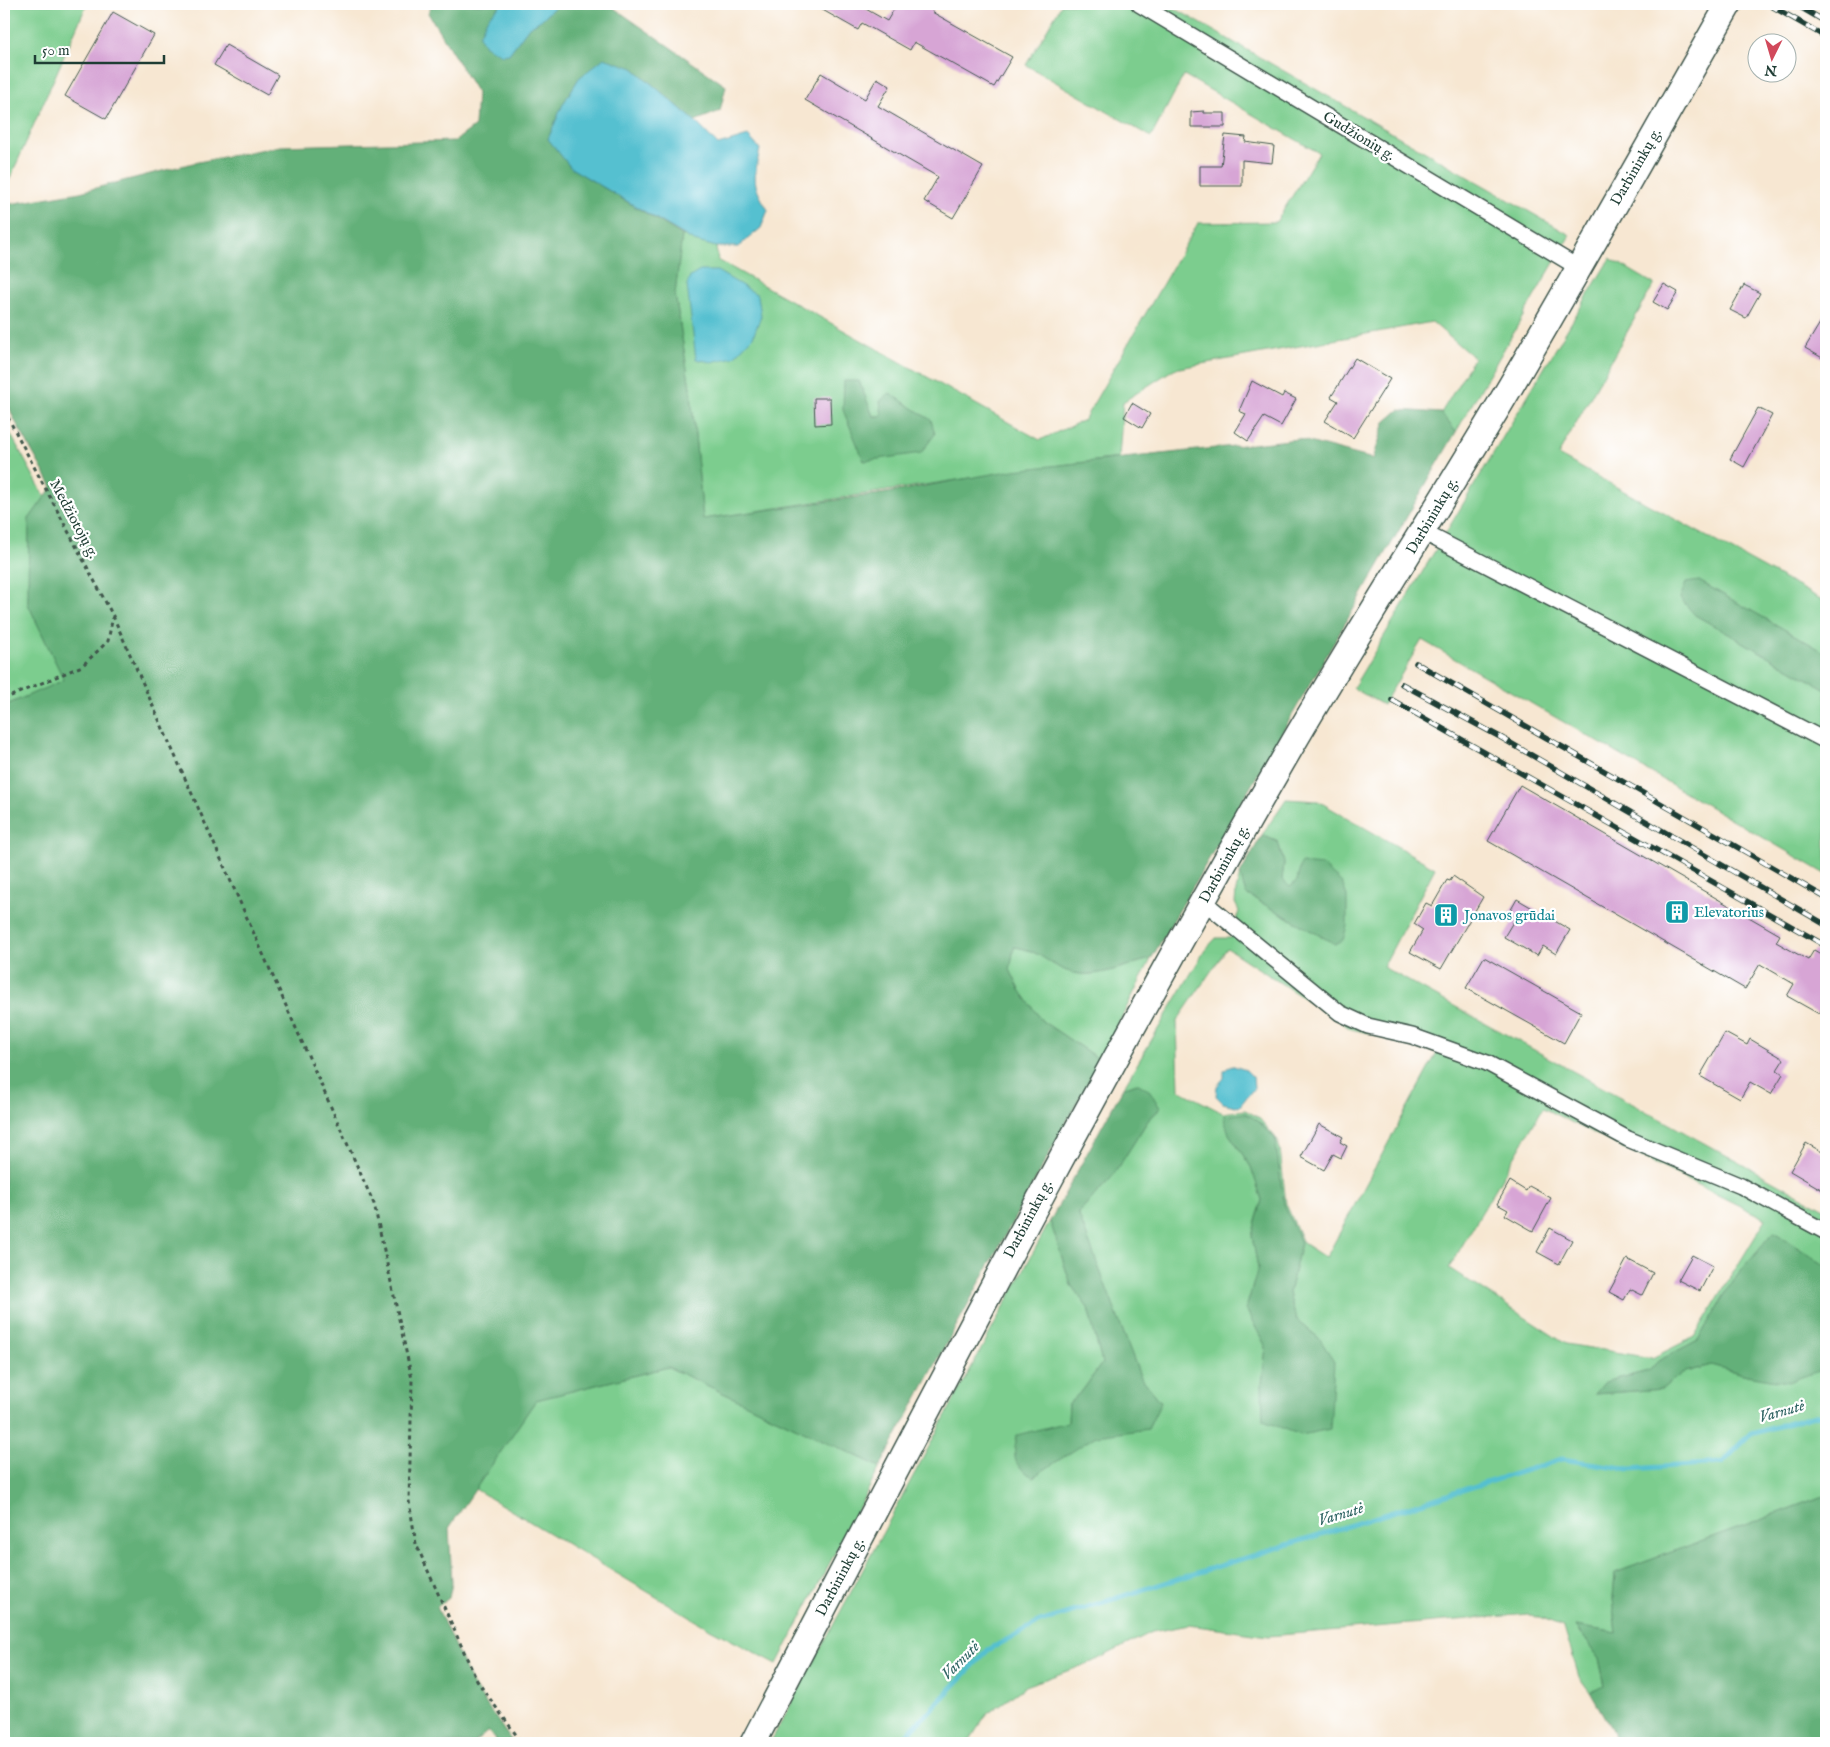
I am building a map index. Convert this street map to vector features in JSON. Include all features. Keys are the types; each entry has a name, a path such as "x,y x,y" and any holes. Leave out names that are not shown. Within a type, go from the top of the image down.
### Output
{"main road":[{"name":"Darbininkų g.","path":"752,1743 1031,1212 1203,901 1281,763 1423,532 1579,268 1729,4"}],"street":[{"name":"Gudžionių g.","path":"1139,4 1579,268"},
{"path":"1423,532 1826,741"},
{"path":"1203,901 1340,1013 1368,1026 1412,1036 1487,1063 1628,1139 1741,1186 1826,1232"}],"path":[{"name":"Medžiotojų g.","path":"4,410 114,616 374,1204 412,1378 409,1501 416,1544 477,1681 522,1743"},
{"path":"4,699 82,666 108,641 114,616"}],"green space":[{"path":"4,4 87,4 4,192"},
{"path":"433,4 502,4 488,17 509,54 529,27 541,20 558,4 616,4 614,8 726,86 720,111 695,121 633,68 579,78 563,104 548,139 571,168 682,235 675,294 691,394 703,519 886,493 1014,470 1298,439 1373,459 1385,422 1399,410 1441,413 1456,432 1151,959 1109,971 1077,974 1060,968 1030,951 1014,947 1010,970 1020,990 1042,1021 1100,1060 880,1467 668,1367 536,1400 449,1528 452,1583 449,1598 437,1607 471,1682 513,1743 497,1743 488,1731 474,1743 4,1743 4,706 64,680 28,604 29,519 52,487 14,419 4,394 4,205 80,192 193,163 280,146 455,141 475,126 477,93 428,13"},
{"path":"1062,4 1167,4 1570,235 1456,432 1441,413 1474,358 1432,322 1174,369 1123,402 1119,458 963,479 703,519 691,394 675,294 682,235 716,247 718,260 1040,440 1084,420 1198,223 1276,222 1319,153 1184,75 1151,137 1026,65","holes":["859,382 873,416 882,416 864,461"]},
{"path":"1610,258 1654,284 1558,455 1826,602 1826,653 1699,581 1695,615 1826,689 1826,874 1422,640 1383,705 1353,688"},
{"path":"844,381 859,381 873,416 882,416 880,401 890,393 931,420 935,434 921,453 864,461 843,410"},
{"path":"4,422 45,497 29,519 28,604 64,680 4,706"},
{"path":"1699,581 1826,653 1826,689 1695,615 1680,598 1686,583"},
{"path":"1286,799 1318,801 1435,868 1383,967 1826,1210 1826,1266 1774,1232 1732,1282 1698,1340 1658,1361 1649,1371 1604,1382 1595,1394 1662,1389 1682,1373 1711,1365 1747,1375 1822,1371 1826,1368 1826,1495 1615,1573 1613,1599 1617,1633 1576,1626 1599,1658 1605,1687 1590,1692 1579,1677 1564,1627 1528,1614 1268,1636 1189,1625 1152,1632 1092,1662 1026,1686 986,1715 968,1743 770,1743 1050,1221 1071,1285 1088,1308 1102,1363 1083,1390 1069,1403 1068,1422 1046,1429 1033,1477 1096,1435 1148,1429 1161,1402 1140,1376 1078,1213 1112,1177 1147,1122 1160,1108 1137,1083 1123,1088 1205,950 1216,938 1231,938 1239,911 1235,903 1240,874 1246,894 1335,944 1297,881 1290,887 1282,879 1284,863 1278,842 1262,835","holes":["1227,948 1351,1029 1439,1049 1326,1258 1303,1243 1286,1204 1280,1149 1276,1138 1258,1117 1245,1110 1223,1113 1179,1090 1177,1021","1543,1108 1766,1219 1694,1337 1652,1358 1566,1344 1449,1268","1229,1134 1275,1138 1284,1205 1301,1243 1289,1293 1296,1319 1320,1339 1262,1384 1266,1347 1246,1309 1258,1268 1252,1236 1262,1200 1251,1167"]},
{"path":"1262,835 1278,842 1284,863 1282,879 1290,887 1297,881 1301,863 1322,865 1342,883 1347,896 1347,926 1343,940 1335,944 1246,894 1240,874"},
{"path":"1014,947 1037,954 1060,968 1077,974 1109,971 1151,959 1100,1060 1042,1021 1020,990 1010,970"},
{"path":"1137,1083 1150,1091 1160,1108 1147,1122 1112,1177 1078,1213 1140,1376 1161,1402 1148,1429 1096,1436 1033,1477 1021,1469 1016,1460 1017,1435 1068,1422 1069,1403 1083,1390 1102,1363 1088,1308 1071,1285 1050,1221 1123,1088"},
{"path":"1245,1113 1257,1120 1275,1138 1284,1205 1301,1243 1289,1293 1296,1319 1320,1339 1334,1362 1330,1429 1301,1435 1263,1421 1262,1384 1266,1347 1246,1309 1258,1268 1252,1236 1262,1200 1251,1167 1229,1134 1223,1116"},
{"path":"1774,1232 1826,1266 1826,1368 1788,1382 1747,1375 1711,1365 1682,1373 1662,1389 1594,1394 1604,1382 1649,1371 1658,1361 1698,1340 1732,1282"},
{"path":"668,1367 880,1467 777,1664 710,1629 475,1489 536,1400"},
{"path":"1826,1495 1826,1743 1616,1743 1612,1730 1590,1692 1605,1686 1599,1658 1576,1626 1617,1633 1613,1599 1615,1573"}],"water":[{"path":"502,4 558,4 541,20 529,27 509,54 502,55 485,46 479,36 488,17"},
{"path":"604,58 633,68 695,121 718,145 748,136 760,149 755,181 756,187 768,210 761,228 738,247 716,247 694,241 571,168 548,139 563,104 579,78"},
{"path":"700,271 717,271 758,295 761,316 753,337 734,357 711,362 696,359 687,285 690,277"},
{"path":"1231,1065 1246,1070 1253,1077 1254,1088 1239,1107 1223,1103 1216,1096 1217,1086 1224,1078 1224,1071"}],"building":[{"path":"812,4 857,4 887,21 897,4 936,4 932,12 1012,57 994,87 914,42 910,50 862,23 858,30"},
{"path":"113,12 154,35 106,119 65,96"},
{"path":"226,45 278,75 267,95 214,65"},
{"path":"821,73 865,99 877,78 890,86 878,106 983,167 953,218 924,201 938,177 805,100"},
{"path":"1204,111 1204,113 1225,113 1225,127 1191,127 1191,112"},
{"path":"1225,135 1246,137 1245,142 1274,146 1272,163 1242,160 1242,186 1200,186 1200,166 1221,166"},
{"path":"1664,284 1678,292 1667,310 1653,302"},
{"path":"1744,285 1760,293 1746,318 1730,310"},
{"path":"1826,313 1826,360 1805,348"},
{"path":"1355,358 1390,379 1353,438 1325,421 1338,401 1331,397"},
{"path":"1252,381 1282,397 1284,393 1296,399 1281,426 1264,417 1248,441 1235,432 1246,414 1239,411"},
{"path":"814,398 830,398 831,424 815,425"},
{"path":"1132,403 1150,414 1142,428 1124,417"},
{"path":"1758,408 1772,415 1744,467 1730,459"},
{"name":"Elevatorius","path":"1520,785 1780,935 1776,942 1808,960 1814,950 1826,957 1826,1002 1819,1014 1787,996 1794,984 1760,964 1745,989 1488,841"},
{"name":"Jonavos grūdai","path":"1453,876 1483,897 1441,969 1410,952 1423,930 1414,924 1426,903 1432,906 1447,880 1450,881"},
{"path":"1517,899 1570,930 1556,954 1543,946 1537,956 1504,937 1516,917 1509,913"},
{"path":"1484,957 1581,1012 1564,1043 1466,988"},
{"path":"1725,1033 1747,1045 1750,1039 1784,1059 1777,1070 1783,1074 1771,1094 1750,1082 1740,1099 1700,1076"},
{"path":"1319,1124 1343,1137 1340,1142 1347,1146 1341,1158 1333,1154 1324,1170 1301,1157"},
{"path":"1806,1143 1826,1154 1826,1192 1790,1171"},
{"path":"1510,1181 1526,1191 1529,1186 1551,1198 1533,1231 1505,1215 1508,1210 1497,1204"},
{"path":"1550,1228 1572,1240 1559,1264 1537,1252"},
{"path":"1692,1255 1713,1266 1700,1291 1678,1280"},
{"path":"1627,1259 1653,1273 1642,1295 1630,1289 1624,1300 1609,1292"}],"waterway":[{"name":"Varnutė","path":"899,1743 988,1650 1040,1622 1562,1459 1630,1469 1722,1463 1751,1434 1826,1413"}],"railway":[{"path":"1768,4 1826,37"},
{"path":"1795,4 1826,22"},
{"path":"1416,663 1826,898"},
{"path":"1402,684 1500,737 1826,925"},
{"path":"1392,700 1826,946"}],"place":[{"name":"Elevatorius","path":"1677,912"},
{"name":"Jonavos grūdai","path":"1446,915"}]}
